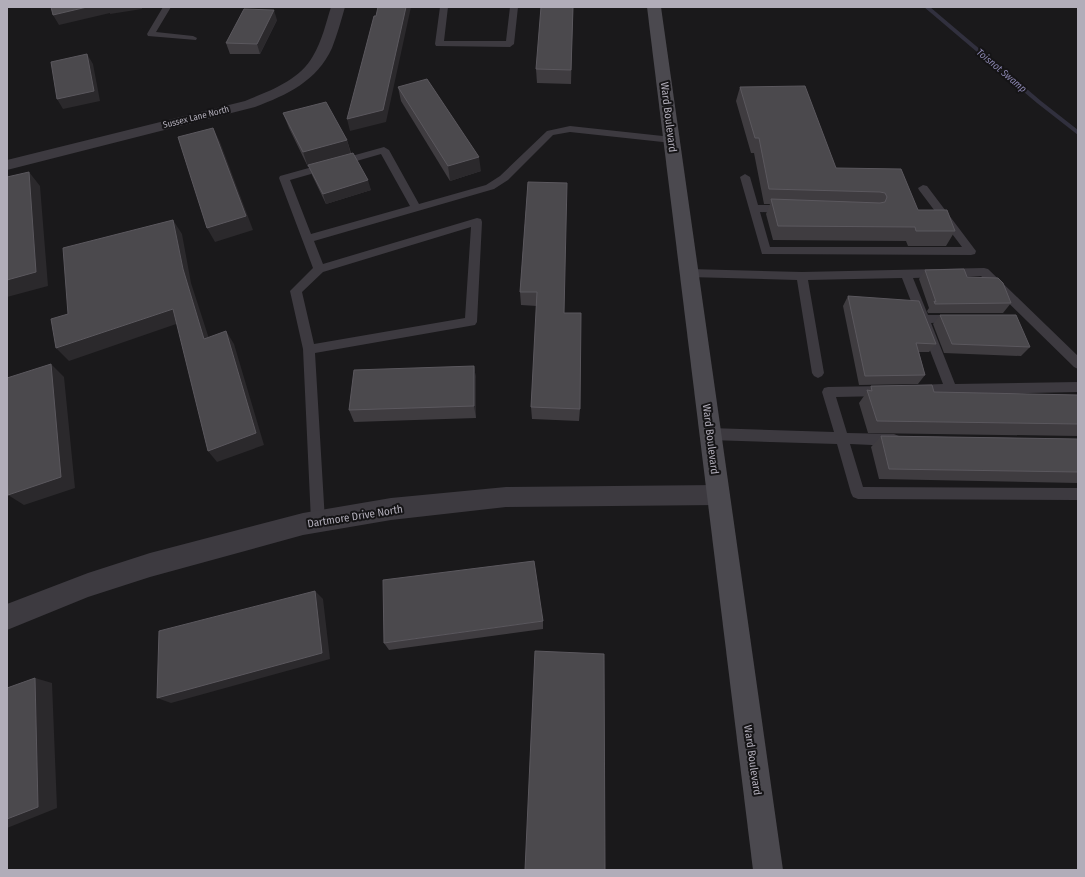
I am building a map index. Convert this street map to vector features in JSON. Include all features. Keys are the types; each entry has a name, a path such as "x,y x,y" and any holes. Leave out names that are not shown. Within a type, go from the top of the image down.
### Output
{"main road":[{"name":"Ward Boulevard","path":"654,7 768,870"}],"street":[{"name":"Sussex Lane North","path":"7,165 250,104 270,96 299,81 318,61 327,41 338,7"},
{"name":"Dartmore Drive North","path":"7,617 88,585 143,568 318,521 391,509 506,497 718,495"}],"lane":[{"path":"167,7 151,34 193,38"},
{"path":"444,7 439,44 510,44 514,7"},
{"path":"308,239 490,187 504,178 550,133 570,129 672,140"},
{"path":"319,269 284,178 384,150 416,208"},
{"path":"745,177 766,250 971,251"},
{"path":"923,188 971,251 984,272 1078,364"},
{"path":"754,208 794,209"},
{"path":"310,349 471,322 477,222 319,269 296,291 310,349 318,521"},
{"path":"689,273 802,276 984,272"},
{"path":"906,274 950,390"},
{"path":"802,276 818,373"},
{"path":"1016,318 1032,318"},
{"path":"923,319 970,319"},
{"path":"1078,387 828,392 858,493 1078,494"},
{"path":"710,434 905,440"}],"building":[{"path":"51,7 87,7 53,15"},
{"path":"378,7 406,7 383,110 347,119 374,16 376,16"},
{"path":"541,7 573,7 571,70 536,69"},
{"path":"244,9 274,10 257,44 226,43"},
{"path":"87,54 94,91 57,99 51,62"},
{"path":"427,79 479,157 448,166 398,87"},
{"path":"805,86 836,168 901,169 918,210 947,210 955,231 916,231 915,227 778,226 771,199 880,203 885,202 887,197 885,193 880,192 769,189 759,138 755,138 740,87"},
{"path":"326,102 347,140 303,152 283,113"},
{"path":"213,128 246,216 207,228 178,137"},
{"path":"353,153 368,180 323,194 308,165"},
{"path":"29,172 36,272 7,280 7,177"},
{"path":"528,182 567,183 564,313 581,313 580,409 531,407 537,292 520,292"},
{"path":"173,220 183,269 204,339 226,331 256,433 208,451 173,309 56,348 51,319 68,314 63,248"},
{"path":"964,269 967,277 998,278 1003,283 1011,303 935,304 934,301 936,302 925,270"},
{"path":"848,296 919,301 936,344 916,343 925,375 865,376"},
{"path":"940,315 1016,315 1030,347 952,344"},
{"path":"51,364 61,477 8,495 7,378"},
{"path":"474,366 474,406 349,410 354,370"},
{"path":"932,385 934,392 1078,395 1078,424 877,421 867,390 872,391 871,386"},
{"path":"881,436 1078,439 1078,472 889,469"},
{"path":"534,561 543,621 384,643 383,580"},
{"path":"315,591 322,653 157,698 159,631"},
{"path":"535,651 604,654 605,870 525,870"},
{"path":"35,678 38,807 7,819 7,688"}],"waterway":[{"name":"Toisnot Swamp","path":"927,7 1078,133"}]}
